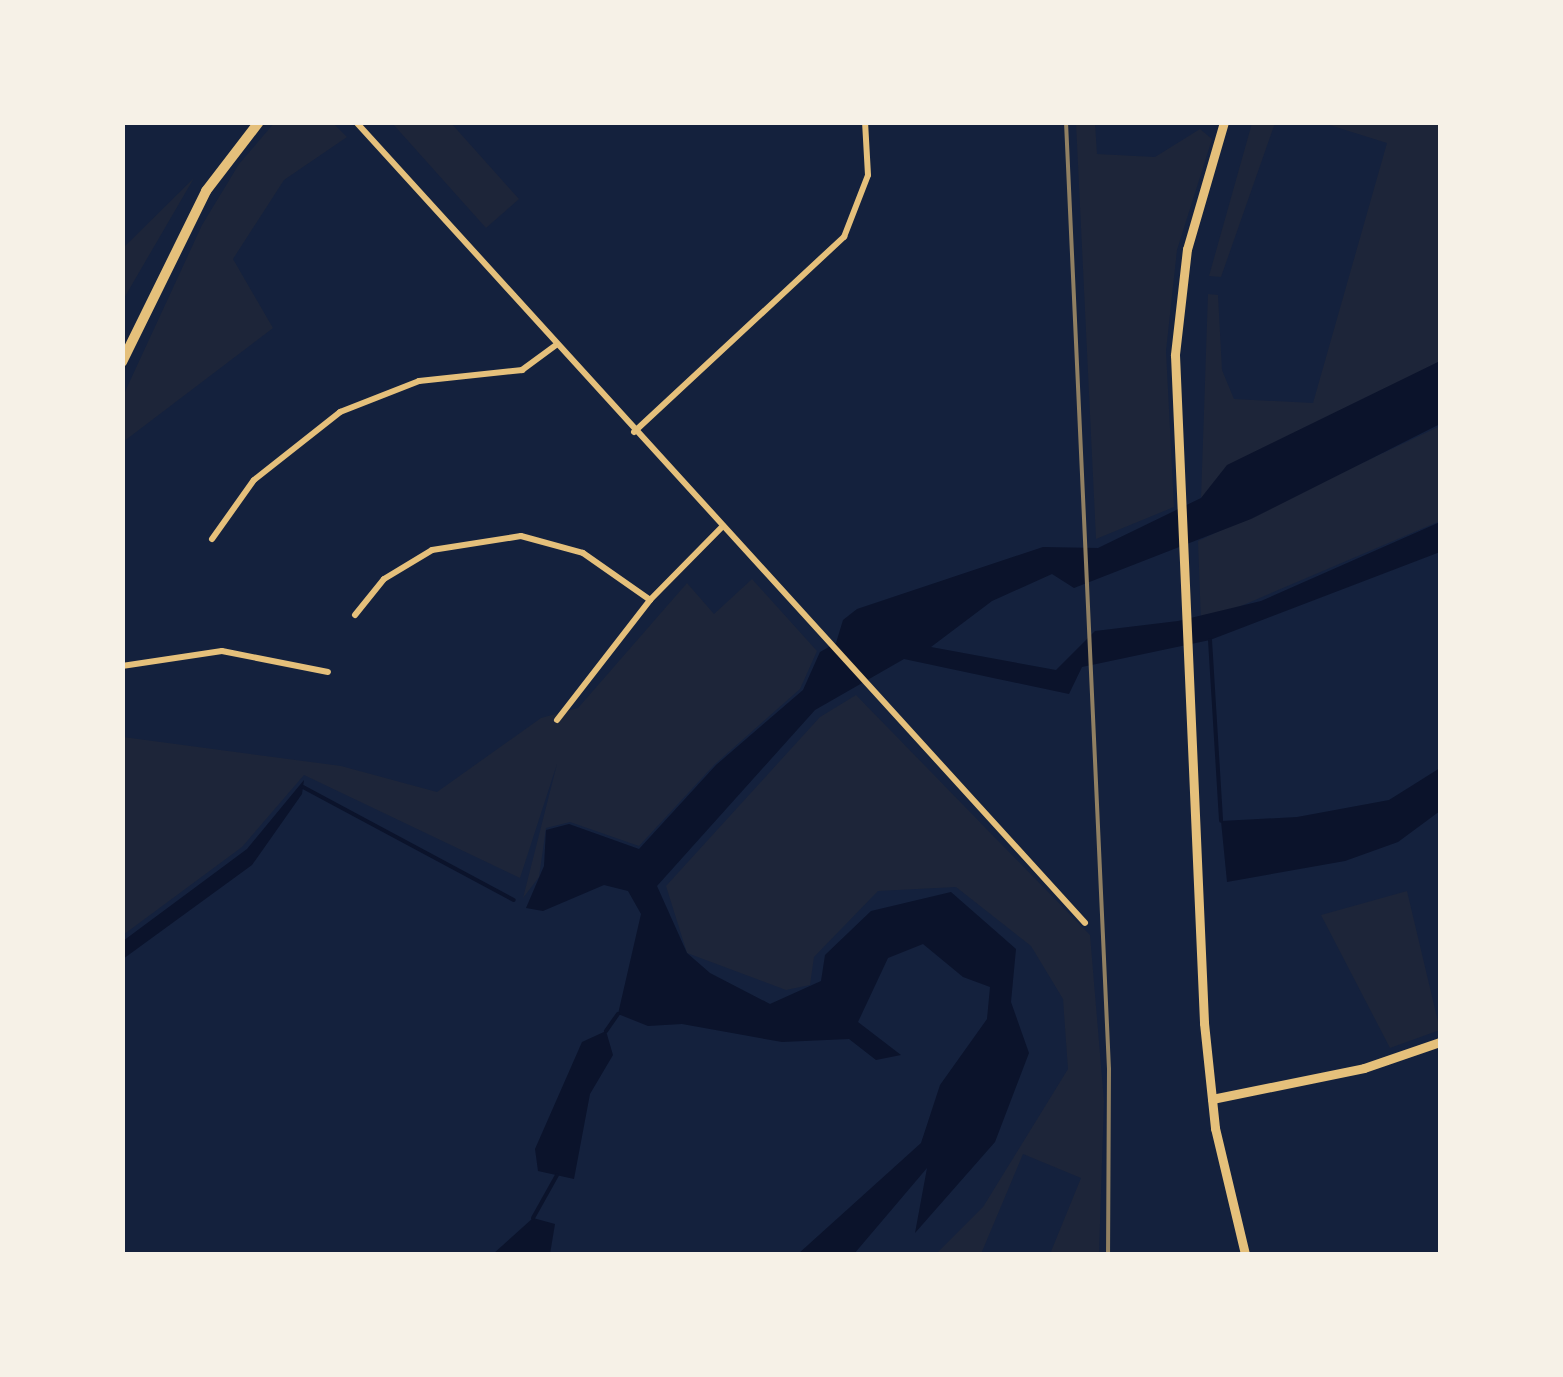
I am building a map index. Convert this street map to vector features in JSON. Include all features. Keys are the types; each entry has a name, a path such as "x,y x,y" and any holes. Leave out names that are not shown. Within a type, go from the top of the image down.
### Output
{"main road":[{"path":"122,362 206,191 258,122"}],"street":[{"path":"356,122 634,432 824,634 1085,922"},
{"path":"634,432 835,250 854,223 865,189 865,122"},
{"path":"1224,122 1180,281 1175,355 1212,1099 1244,1254"},
{"path":"212,539 254,480 340,412 419,381 522,370 556,345"},
{"path":"558,720 650,600 722,526"},
{"path":"355,615 384,579 432,550 522,536 583,553 650,600"},
{"path":"122,666 222,651 328,672"},
{"path":"1212,1099 1364,1068 1440,1042"}],"shaded area":[{"path":"275,122 333,123 347,137 284,180 233,259 273,328 123,442 123,396 202,225 239,164"},
{"path":"392,123 451,123 519,199 486,228"},
{"path":"1076,123 1095,123 1097,154 1155,157 1200,129 1212,139 1177,250 1166,351 1174,507 1096,539"},
{"path":"1252,123 1275,123 1221,277 1209,276"},
{"path":"1323,123 1440,123 1440,361 1201,498 1208,294 1218,295 1222,370 1234,399 1313,403 1387,143"},
{"path":"194,178 123,300 123,248"},
{"path":"1440,361 1440,424 1251,519 1074,588 1052,574 992,601 931,647 1056,670 1095,631 1178,621 1261,601 1440,522 1440,552 1210,640 1082,667 1069,694 904,659 815,710 657,886 687,953 710,973 770,1004 821,981 825,955 871,911 951,892 1016,949 1011,1002 1029,1053 995,1142 915,1233 927,1168 854,1254 798,1254 921,1143 940,1085 987,1019 990,987 963,977 923,944 888,958 858,1022 901,1055 876,1060 849,1039 782,1042 682,1024 648,1026 618,1014 641,914 628,891 604,885 543,911 526,908 544,866 546,830 569,824 639,849 716,765 803,690 820,652 836,643 843,620 857,609 1043,547 1098,548 1201,498 1227,465"},
{"path":"1440,426 1440,521 1201,623 1198,541"},
{"path":"752,579 817,651 800,689 714,765 639,846 570,822 546,828 539,877 523,898 557,764 520,878 304,775 242,847 123,935 123,737 341,766 437,792 541,718 578,708 687,583 714,614"},
{"path":"856,695 1090,935 1104,1101 1099,1254 1050,1254 1081,1178 1023,1154 981,1254 936,1254 983,1207 1068,1069 1063,999 1031,946 956,887 878,891 814,957 810,985 786,990 687,953 666,886 820,717"},
{"path":"1440,768 1440,811 1398,842 1345,861 1227,882 1221,821 1297,817 1389,800"},
{"path":"304,780 302,794 252,865 123,959 123,941 247,849"},
{"path":"1407,891 1440,1030 1390,1048 1321,915"},
{"path":"606,1031 613,1055 590,1094 574,1179 538,1171 535,1149 582,1042"},
{"path":"533,1218 555,1224 550,1254 493,1254"}],"waterway":[{"path":"1210,640 1221,821"},
{"path":"303,787 514,900"},
{"path":"606,1031 618,1014"},
{"path":"533,1218 557,1175"}],"railway":[{"path":"1066,122 1109,1069 1108,1254"}]}
